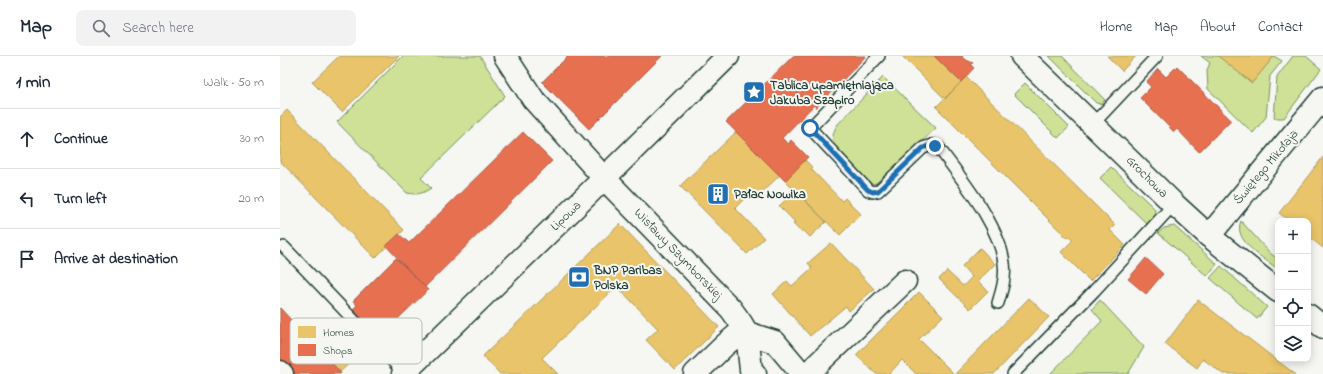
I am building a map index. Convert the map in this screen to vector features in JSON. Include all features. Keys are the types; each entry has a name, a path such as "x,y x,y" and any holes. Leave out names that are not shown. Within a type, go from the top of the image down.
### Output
{"street":[{"name":"Wisławy Szymborskiej","path":"505,56 533,99 604,178 731,309 745,331 751,370 755,374"},
{"name":"Lipowa","path":"422,355 728,56"},
{"name":"Grochowa","path":"1022,56 1174,204 1209,236 1277,290"},
{"name":"Świętego Mikołaja","path":"1209,236 1323,98"},
{"path":"807,374 906,281"},
{"path":"1311,317 1323,327"},
{"path":"695,374 725,345 745,331 775,342 802,374"},
{"name":"Lipowa","path":"404,373 413,364"}],"lane":[{"path":"879,56 810,128 868,190 873,192 878,191 923,148 932,145 939,148 978,202 1000,245 1004,264 1004,282 998,303"},
{"path":"1093,124 1157,56"},
{"path":"1014,374 1094,291 1174,204"},
{"path":"284,247 352,318"},
{"path":"395,364 404,373"}],"green space":[{"path":"403,56 480,56 505,96 421,178 431,188 417,194 407,193 337,122"},
{"path":"1049,56 1062,56 1105,100 1101,104 1096,103"},
{"path":"1201,56 1218,56 1252,83 1274,56 1282,61 1270,76 1266,117 1253,133 1208,89 1207,70 1210,63"},
{"path":"1293,56 1306,56 1321,69 1284,118 1274,118 1277,77"},
{"path":"883,77 936,128 878,183 870,184 833,146 833,137 838,124"},
{"path":"1025,83 1069,127 1058,138 1014,94"},
{"path":"1111,167 1155,209 1154,220 1149,226 1100,178"},
{"path":"1241,221 1275,257 1275,267 1251,249 1241,236 1239,228"},
{"path":"1174,226 1217,264 1207,276 1158,233 1164,228"},
{"path":"1221,266 1267,307 1257,319 1210,278"},
{"path":"1100,300 1144,347 1128,374 1050,374 1102,321 1092,309"}],"building: Homes":[{"path":"339,56 399,56 342,112 312,82"},
{"path":"902,56 934,56 961,82 945,99"},
{"path":"1107,56 1136,56 1122,71"},
{"path":"1218,56 1274,56 1252,83"},
{"path":"966,77 1115,225 1110,230 1125,245 1090,281 1061,252 1073,240 1069,236 1067,238 936,107"},
{"path":"287,110 404,230 375,258 280,161 280,117"},
{"name":"Pałac Nowika","path":"736,132 780,175 757,197 752,191 735,208 764,238 747,254 680,186"},
{"path":"1323,157 1323,248 1311,238 1311,218 1285,218 1279,213"},
{"path":"805,160 813,168 811,169 842,201 845,198 861,214 840,235 785,181"},
{"path":"796,191 826,222 810,237 803,230 801,232 793,224 795,222 779,206"},
{"path":"620,224 719,327 675,370 646,340 658,329 617,286 542,358 558,374 500,374 483,356"},
{"path":"831,243 874,289 849,311 846,306 810,336 773,294 787,281 792,286 812,268 808,263"},
{"path":"980,248 995,264 978,281 988,291 970,309 939,279 947,271 963,286 972,277 962,266"},
{"path":"919,292 943,316 919,339 954,374 916,374 902,360 889,374 876,374 856,355"},
{"path":"1029,298 1049,317 994,374 955,374"},
{"path":"1198,300 1275,359 1275,362 1279,362 1295,374 1223,374 1203,359 1197,368 1165,344"},
{"path":"333,364 349,364 340,372"}],"building: Shops":[{"path":"568,56 593,56 595,58 597,56 662,56 589,129 542,82"},
{"path":"793,56 866,56 816,108 814,105 782,138 788,144 791,140 808,157 785,181 726,122"},
{"path":"934,56 963,56 962,58 973,63 971,65 974,68 961,82"},
{"path":"1177,66 1231,120 1199,152 1177,129 1174,132 1140,98 1151,87 1146,82 1158,69 1166,77"},
{"path":"523,132 552,161 425,287 386,246 399,234 409,243"},
{"path":"396,258 428,290 399,318 361,318 353,309 357,305 353,301"},
{"path":"1146,258 1163,274 1146,294 1128,279"},
{"path":"280,308 290,319 290,364 333,364 341,373 295,374 280,358"}],"place":[{"name":"Tablica upamiętniająca Jakuba Szapiro","path":"754,92"},
{"name":"Pałac Nowika","path":"718,194"},
{"name":"BNP Paribas Polska","path":"579,277"}],"route":[{"path":"810,128 868,190 873,192 878,191 923,148 932,145 935,146"}]}
